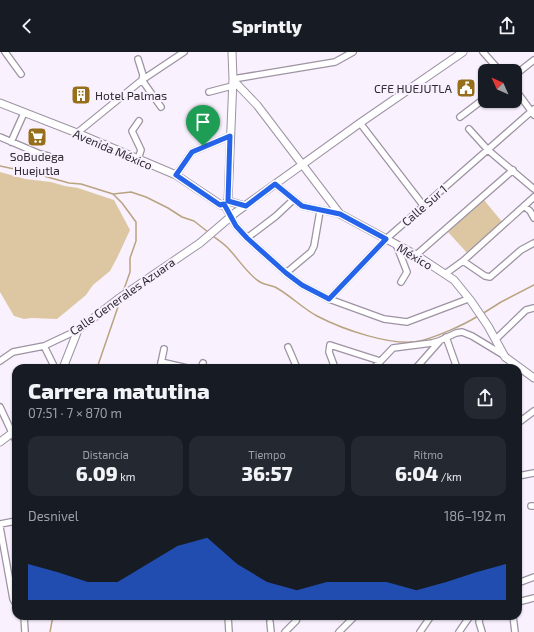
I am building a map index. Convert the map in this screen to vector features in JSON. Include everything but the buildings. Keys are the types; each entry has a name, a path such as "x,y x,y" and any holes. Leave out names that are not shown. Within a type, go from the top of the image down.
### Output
{"street":[{"path":"0,56 5,52 21,74"},
{"path":"78,133 142,80 184,52"},
{"path":"232,52 233,82 224,203 236,226 247,238 286,273 302,285 329,299 384,319 407,322 470,300"},
{"path":"209,92 233,82 335,62 353,52"},
{"name":"Calle Generales Azuara","path":"0,361 13,352 44,346 78,330 118,299 200,243 235,213 275,184 463,52"},
{"path":"483,52 494,64"},
{"path":"138,59 143,75 142,80 161,107"},
{"path":"522,69 534,60"},
{"name":"México","path":"233,82 257,105 340,214 416,255 454,280 488,326 505,357"},
{"path":"522,98 533,112"},
{"name":"Avenida México","path":"0,103 78,133 176,175 224,203 246,206"},
{"path":"460,117 478,103"},
{"name":"Calle Sur 1","path":"329,299 386,239 423,205 533,112"},
{"path":"11,142 24,113"},
{"path":"138,159 141,150 132,131 139,122"},
{"path":"360,124 423,205"},
{"path":"468,129 488,150 534,189"},
{"path":"176,175 192,152 230,136"},
{"path":"0,137 48,156"},
{"path":"416,255 513,170"},
{"path":"275,184 302,206 340,214"},
{"path":"446,274 463,261 534,197"},
{"path":"247,238 276,216 293,200"},
{"path":"524,206 530,211 534,218"},
{"path":"286,273 311,252 314,246 320,211"},
{"path":"463,261 485,276 490,277 521,250 534,243"},
{"path":"396,244 407,272 401,282"},
{"path":"496,339 526,310 534,308"},
{"path":"64,364 78,330"},
{"path":"419,364 439,341 456,333 462,332 472,336 515,364"},
{"path":"446,337 456,364"},
{"path":"334,364 329,352 330,345 380,362 393,348 439,341"},
{"path":"44,346 53,364"},
{"path":"288,347 295,364"},
{"path":"164,349 161,362 170,364"},
{"path":"522,369 534,378"},
{"path":"0,407 12,428"},
{"path":"522,420 534,411"},
{"path":"0,442 12,433"},
{"path":"522,475 534,473"},
{"path":"0,524 12,522"},
{"path":"0,527 12,599"},
{"path":"522,582 534,577"},
{"path":"522,601 534,598"},
{"path":"24,620 25,632"},
{"path":"228,620 229,632"},
{"path":"285,632 296,620"},
{"path":"339,632 351,620"},
{"path":"420,632 428,620"},
{"path":"459,632 467,620"},
{"path":"479,620 482,632"},
{"path":"514,620 515,632"},
{"path":"270,622 271,632"}],"shaded area":[{"path":"0,172 25,179 51,182 78,188 114,200 130,230 110,271 93,285 86,295 57,319 24,319 14,316 0,292"},
{"path":"484,200 503,223 468,254 448,232"}],"waterway":[{"path":"0,166 69,183 81,184 113,194 131,192 146,197 182,217 194,221 208,232"},
{"path":"113,194 122,203 136,222 136,241 130,258 130,272 123,292"},
{"path":"213,236 227,247 247,270 260,282 275,287 317,316 367,336 396,341 420,341 434,337 478,316"},
{"path":"482,314 501,302 534,285"},
{"path":"98,364 120,301"},
{"path":"50,632 52,620"}],"place":[{"name":"CFE HUEJUTLA","path":"466,88"},
{"name":"Hotel Palmas","path":"81,95"},
{"name":"SoBudega Huejutla","path":"37,137"}],"route":[{"path":"230,136 228,201 246,206 275,184 302,206 340,214 386,239 329,299 302,285 286,273 247,238 236,226 224,204 220,205 176,175 192,152 203,146 230,136"}]}
